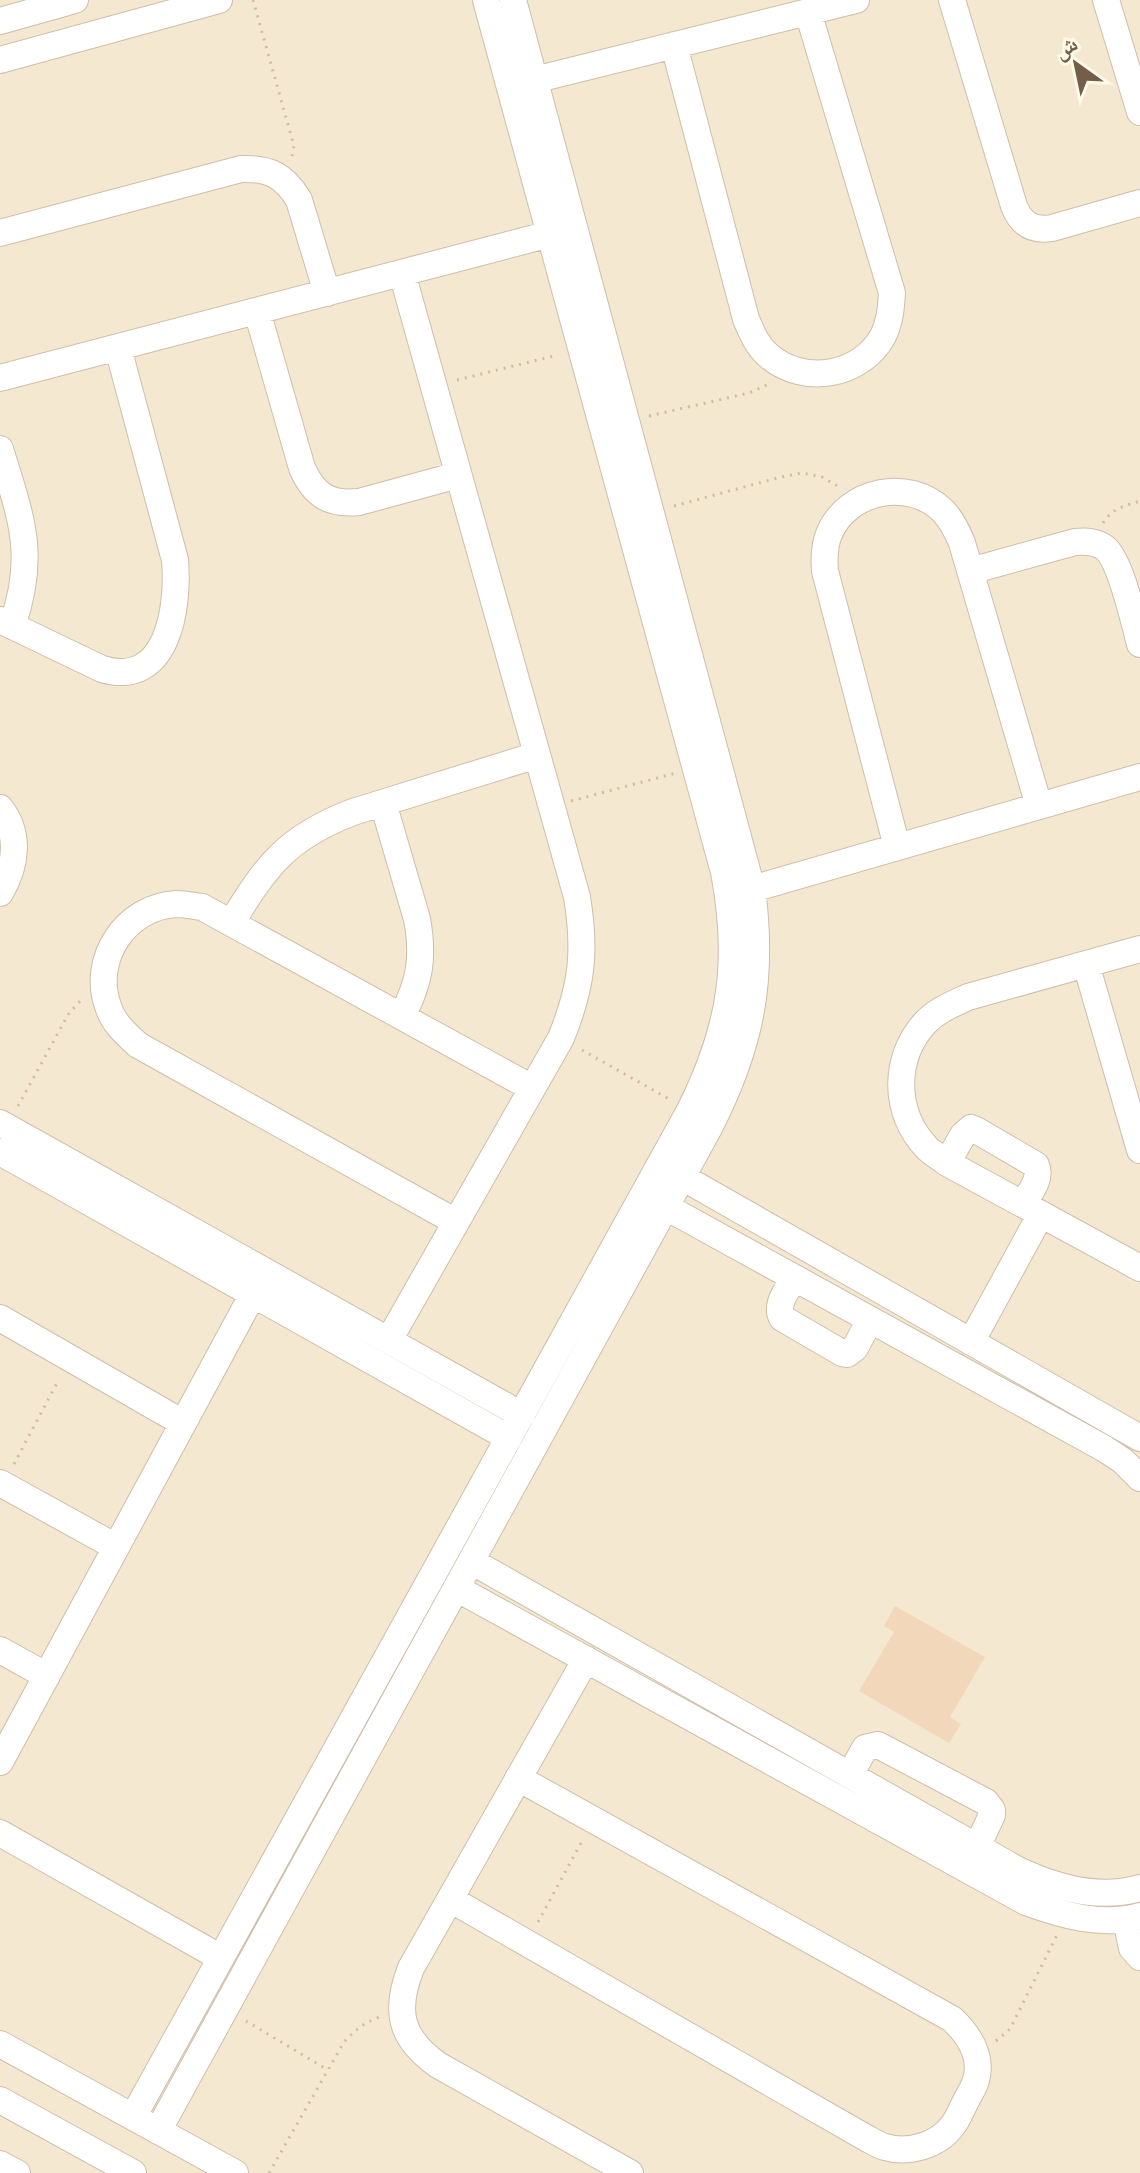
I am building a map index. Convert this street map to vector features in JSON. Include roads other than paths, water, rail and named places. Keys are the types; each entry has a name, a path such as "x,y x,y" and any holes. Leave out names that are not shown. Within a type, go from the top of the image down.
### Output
{"street":[{"path":"0,21 75,0"},
{"path":"0,60 219,0"},
{"path":"133,2117 690,1110 706,1079 724,1023 732,977 733,942 724,872 486,0"},
{"path":"158,2131 725,1096 739,1063 754,994 757,959 752,889 513,0"},
{"path":"534,80 856,0"},
{"path":"952,0 1014,206 1024,223 1033,228 1052,228 1140,203"},
{"path":"1106,0 1140,112"},
{"path":"674,45 746,319 755,339 769,356 788,368 809,373 831,373 852,366 870,353 883,336 891,315 892,293 808,12"},
{"path":"0,233 241,169 255,168 281,178 299,200 327,293"},
{"path":"0,378 550,234"},
{"path":"389,1340 561,1038 579,983 582,954 582,925 577,897 402,273"},
{"path":"257,311 302,468 308,482 318,493 330,501 344,504 458,475"},
{"path":"0,449 22,520 25,542 23,584 6,623 102,669 115,673 141,668 151,661 168,633 176,597 175,560 118,348"},
{"path":"897,847 825,571 824,552 829,533 839,517 853,504 871,495 889,491 909,492 927,499 942,510 954,525 1039,806"},
{"path":"970,571 1075,542 1096,543 1113,556 1140,644"},
{"path":"232,922 257,882 290,846 309,832 383,803 537,755"},
{"path":"752,889 1140,777"},
{"path":"383,803 421,939 418,979 402,1016"},
{"path":"0,808 13,834 15,855 10,875 0,893"},
{"path":"456,1222 138,1045 120,1029 108,1008 103,984 106,960 116,938 132,920 154,908 178,904 202,907 532,1088"},
{"path":"1140,949 968,997 946,1006 927,1021 912,1040 903,1061 900,1085 904,1109 913,1130 928,1149 947,1163 1140,1268"},
{"path":"1086,964 1140,1150"},
{"path":"947,1163 963,1135 971,1128 1038,1169 1032,1209 971,1342"},
{"path":"2,1134 253,1294 509,1438"},
{"path":"34,1157 389,1340 522,1415"},
{"path":"682,1177 1140,1438"},
{"path":"666,1207 1105,1449 1140,1478"},
{"path":"794,1278 780,1303 779,1314 842,1353 847,1354 855,1348 870,1320"},
{"path":"0,1762 253,1294"},
{"path":"0,1318 183,1423"},
{"path":"2,1484 116,1547"},
{"path":"471,1561 1027,1874 1054,1885 1093,1892 1140,1888"},
{"path":"456,1588 1007,1892 1067,1915 1106,1920 1133,1918 1132,1948 1140,1957"},
{"path":"0,1650 47,1676"},
{"path":"586,1659 411,1968 402,1990 401,2014 408,2034 421,2052 438,2065 630,2173"},
{"path":"850,1775 865,1748 878,1745 986,1802 992,1815 977,1847"},
{"path":"450,1899 885,2147 904,2150 922,2147 939,2139 953,2126 976,2080 977,2062 973,2046 952,2019 518,1778"},
{"path":"0,1833 221,1958"},
{"path":"0,2044 235,2173"},
{"path":"0,2100 133,2173"},
{"path":"0,2164 17,2173"}]}
